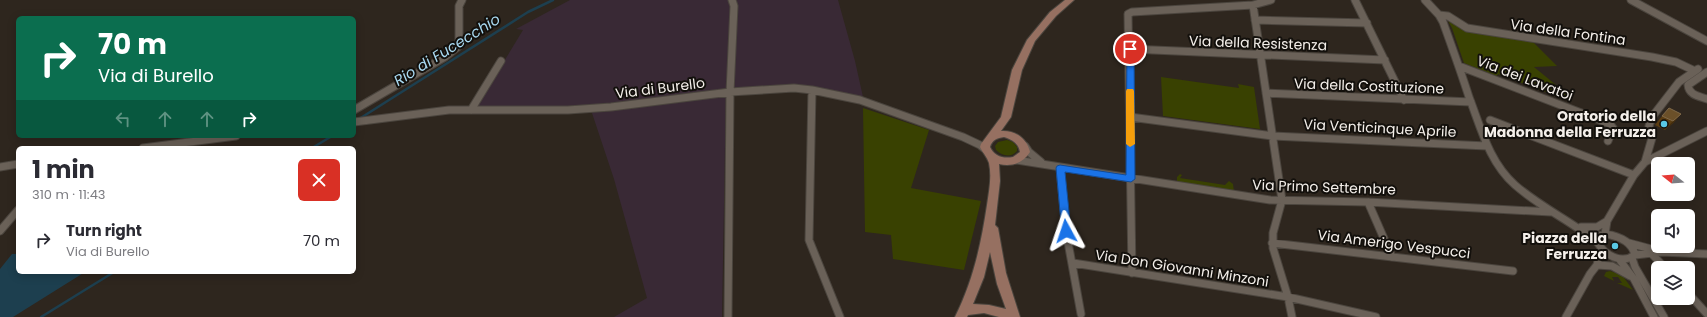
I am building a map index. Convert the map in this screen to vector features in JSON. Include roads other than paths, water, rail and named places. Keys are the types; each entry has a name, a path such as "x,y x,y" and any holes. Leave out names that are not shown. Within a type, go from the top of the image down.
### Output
{"main road":[{"path":"965,315 984,261 992,212 996,177 990,146 1006,117 1017,70 1025,51 1039,29 1052,14 1070,0"},
{"path":"996,177 1006,165 1022,157 1025,152 1023,144 1015,137 1006,117"},
{"path":"990,146 1004,134 1015,137"},
{"path":"990,146 1001,161 1014,161"},
{"path":"992,212 995,255 1001,284 1013,317"},
{"path":"965,315 975,307 988,308 1013,317"}],"street":[{"path":"356,109 445,56 459,46 459,6 462,0"},
{"path":"728,317 730,92 734,6 732,0"},
{"path":"1132,274 1130,49 1128,15 1130,12 1253,5 1271,0"},
{"path":"1355,0 1404,100"},
{"path":"1425,0 1439,15 1443,22 1487,146 1495,162 1504,173 1537,203 1588,234 1597,242 1601,249 1616,258 1625,266 1654,317"},
{"path":"1631,0 1707,42"},
{"path":"1253,5 1282,200 1273,233 1272,243 1274,254 1288,297 1292,317"},
{"name":"Via della Fontina","path":"1439,15 1448,16 1467,28 1652,57 1676,62 1697,69 1679,82 1652,117 1649,126 1652,138 1645,162"},
{"path":"1255,20 1367,23"},
{"name":"Via della Resistenza","path":"1130,49 1385,60"},
{"path":"471,110 501,61"},
{"name":"Via dei Lavatoi","path":"1459,66 1610,124 1613,128 1608,141"},
{"path":"1707,72 1688,85 1688,88 1692,94 1707,99"},
{"name":"Via di Burello","path":"356,122 449,110 568,110 611,107 730,92 794,88 812,90 860,100 963,137 980,145 990,146"},
{"path":"812,90 809,240 840,317"},
{"name":"Via della Costituzione","path":"1266,93 1471,102"},
{"name":"Via Venticinque Aprile","path":"1130,116 1273,136 1487,146"},
{"path":"1490,120 1634,175"},
{"path":"1597,242 1597,239 1603,234 1607,221 1634,175 1645,162 1707,131"},
{"path":"158,146 220,138"},
{"path":"1023,144 1035,158 1045,164"},
{"path":"1014,161 1045,164 1060,168 1131,179"},
{"path":"0,167 16,164"},
{"name":"Via Don Giovanni Minzoni","path":"1060,168 1066,231 1081,314"},
{"name":"Via Primo Settembre","path":"1131,179 1240,197 1551,212"},
{"path":"1368,202 1392,257"},
{"name":"Via Primo Settembre","path":"1518,210 1537,203"},
{"path":"0,231 16,212"},
{"path":"1562,218 1581,227 1603,234 1617,236"},
{"path":"1581,227 1597,227 1607,221"},
{"path":"1607,221 1608,226 1617,236 1628,242 1651,249"},
{"path":"1628,242 1634,251 1633,256 1635,266 1664,317"},
{"name":"Via Amerigo Vespucci","path":"1272,243 1513,271"},
{"path":"1597,265 1601,249"},
{"path":"1566,317 1590,274 1597,265 1607,258 1633,256 1651,252"},
{"path":"1652,253 1659,261"},
{"path":"1684,253 1707,254"},
{"name":"Via Don Giovanni Minzoni","path":"1073,263 1132,274 1288,297 1376,317"},
{"path":"1597,265 1616,268 1633,279"},
{"path":"1695,301 1707,314"}],"water":[{"path":"12,254 16,254 16,274 82,274 13,317 0,317 0,269"}],"waterway":[{"name":"Rio di Fucecchio","path":"359,119 528,12 553,0"},
{"name":"Rio di Fucecchio","path":"315,146 329,138"},
{"name":"Rio di Fucecchio","path":"41,317 111,274"}],"place":[{"name":"Oratorio della Madonna della Ferruzza","path":"1664,124"},
{"name":"Piazza della Ferruzza","path":"1615,246"}]}
